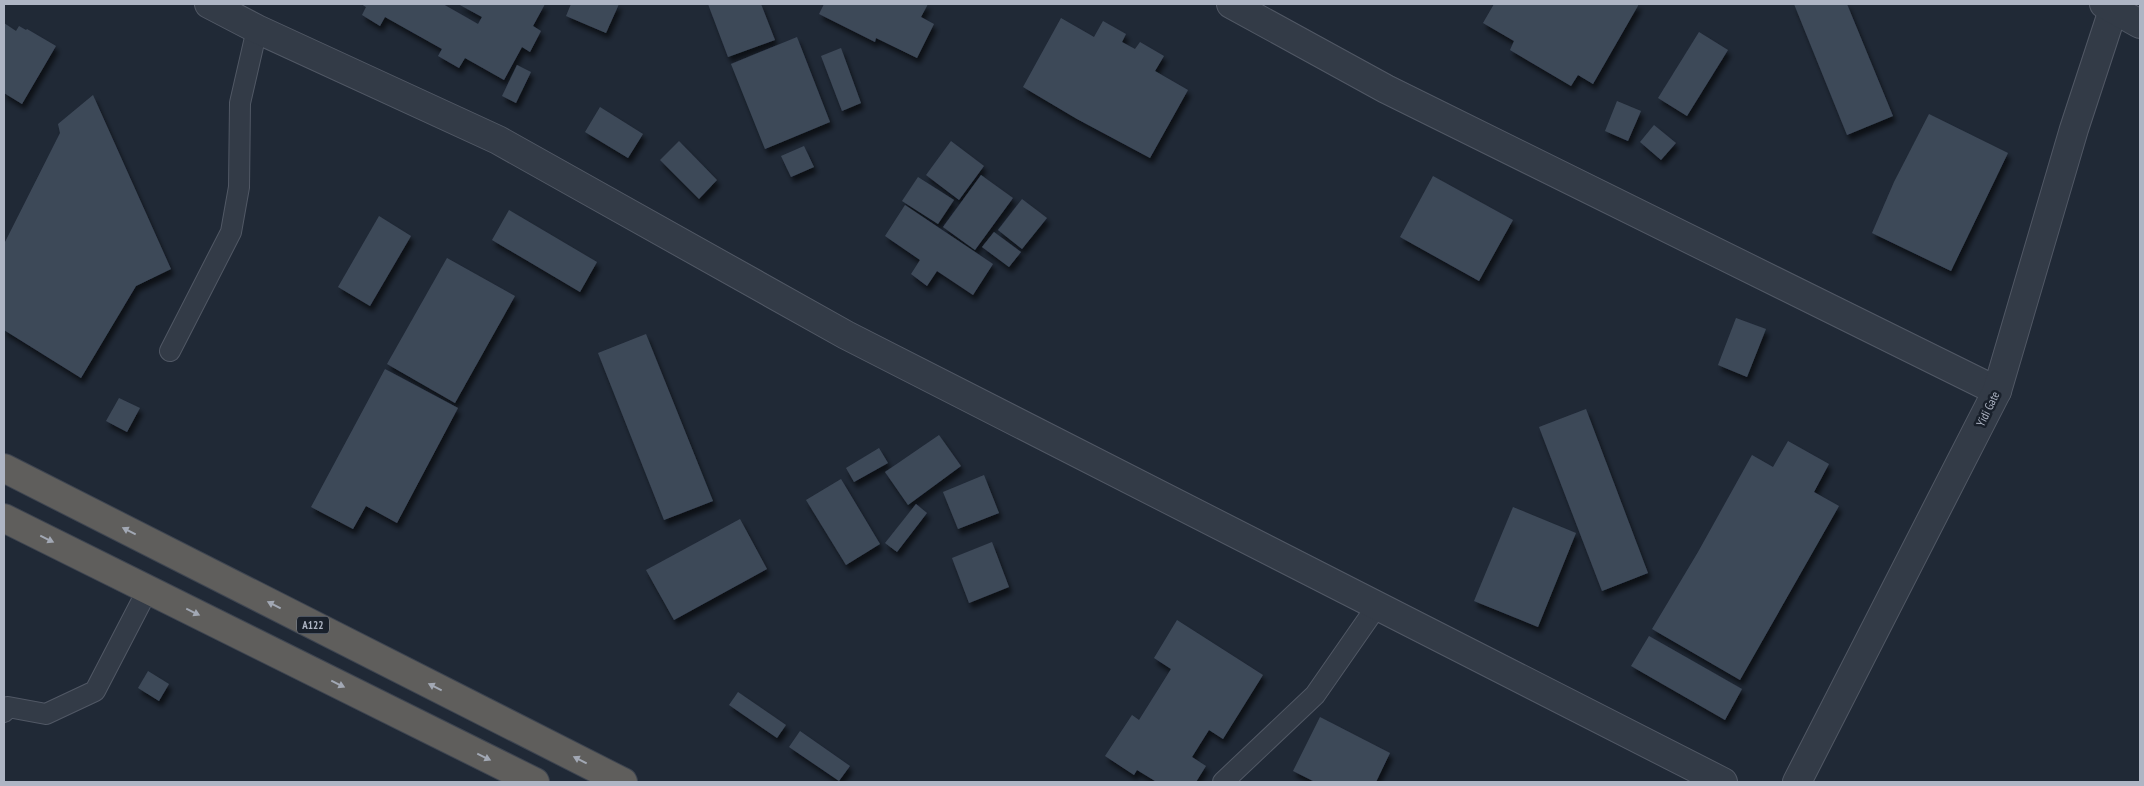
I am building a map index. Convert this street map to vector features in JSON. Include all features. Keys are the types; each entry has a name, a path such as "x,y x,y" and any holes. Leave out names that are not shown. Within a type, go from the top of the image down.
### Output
{"highway":[{"name":"A122","path":"4,468 623,782"},
{"path":"4,518 535,782"}],"street":[{"path":"209,4 257,29 498,140 846,335 1723,782"},
{"path":"1231,4 1386,89 1997,391"},
{"path":"2108,7 2140,24"},
{"name":"Yidi Gate","path":"1797,782 1997,391 2108,7"}],"lane":[{"path":"170,351 231,232 239,187 240,103 257,29"},
{"path":"4,712 8,707 46,714 96,691 148,590"},
{"path":"1223,782 1315,695 1377,606"}],"building":[{"path":"361,4 443,4 478,24 482,17 458,4 545,4 533,26 541,31 530,52 522,47 504,80 465,58 459,68 438,56 442,49 385,17 380,26 362,15 366,7"},
{"path":"571,4 619,4 606,33 566,16"},
{"path":"708,4 761,4 775,40 728,57"},
{"path":"824,4 928,4 921,17 934,24 917,58 876,38 875,42 819,14"},
{"path":"1494,4 1639,4 1593,84 1578,75 1571,86 1510,50 1514,41 1483,23"},
{"path":"1794,4 1847,4 1893,116 1847,135"},
{"path":"1061,18 1094,37 1103,21 1126,34 1122,42 1135,49 1140,42 1164,56 1155,71 1188,90 1150,158 1077,119 1023,87"},
{"path":"4,23 16,31 19,26 27,29 56,46 22,104 4,93"},
{"path":"1699,32 1728,50 1687,116 1658,98"},
{"path":"797,37 830,122 765,149 731,64"},
{"path":"841,48 861,103 842,111 821,56"},
{"path":"517,65 531,72 516,103 502,96"},
{"path":"93,95 171,269 136,286 81,378 4,330 4,244 60,133 58,124"},
{"path":"1617,101 1641,111 1628,141 1605,131"},
{"path":"600,107 643,134 628,158 585,132"},
{"path":"1929,114 2008,153 1951,271 1872,233 1894,182"},
{"path":"1654,125 1676,143 1661,160 1640,142"},
{"path":"679,141 717,180 699,199 660,160"},
{"path":"951,141 984,166 959,200 926,175"},
{"path":"804,146 814,167 791,177 781,156"},
{"path":"981,175 1013,198 975,250 943,227"},
{"path":"1433,176 1513,220 1479,281 1400,237"},
{"path":"918,177 954,200 938,224 902,201"},
{"path":"1022,199 1047,218 1022,249 998,230"},
{"path":"905,205 993,264 973,295 937,271 927,286 911,274 920,260 885,236"},
{"path":"509,210 597,262 580,292 492,240"},
{"path":"379,216 411,236 370,306 338,287"},
{"path":"994,232 1021,252 1009,267 982,247"},
{"path":"447,258 515,296 455,403 387,364"},
{"path":"1736,318 1766,329 1747,377 1718,365"},
{"path":"646,334 713,501 664,520 598,353"},
{"path":"385,369 458,408 397,523 366,506 353,529 311,507"},
{"path":"119,398 140,408 127,432 106,421"},
{"path":"1586,409 1648,573 1602,591 1539,427"},
{"path":"939,435 961,466 908,505 885,472"},
{"path":"1788,441 1829,464 1814,492 1839,506 1740,680 1652,629 1698,552 1752,455 1773,467"},
{"path":"879,448 888,463 854,482 846,468"},
{"path":"984,475 999,513 958,529 943,492"},
{"path":"841,479 880,544 846,565 806,500"},
{"path":"916,504 927,513 897,552 885,543"},
{"path":"1513,507 1576,533 1538,627 1474,601"},
{"path":"740,519 767,569 674,620 646,570"},
{"path":"992,542 1009,587 969,603 952,558"},
{"path":"1177,620 1263,675 1223,739 1209,730 1192,757 1206,766 1196,782 1154,782 1137,770 1134,775 1105,756 1132,715 1139,720 1171,669 1154,658"},
{"path":"1649,636 1742,689 1725,720 1631,666"},
{"path":"148,671 169,684 159,701 138,688"},
{"path":"738,692 786,725 777,738 729,705"},
{"path":"1320,717 1390,753 1376,782 1315,782 1293,771"},
{"path":"800,731 850,766 839,781 789,747"}]}
